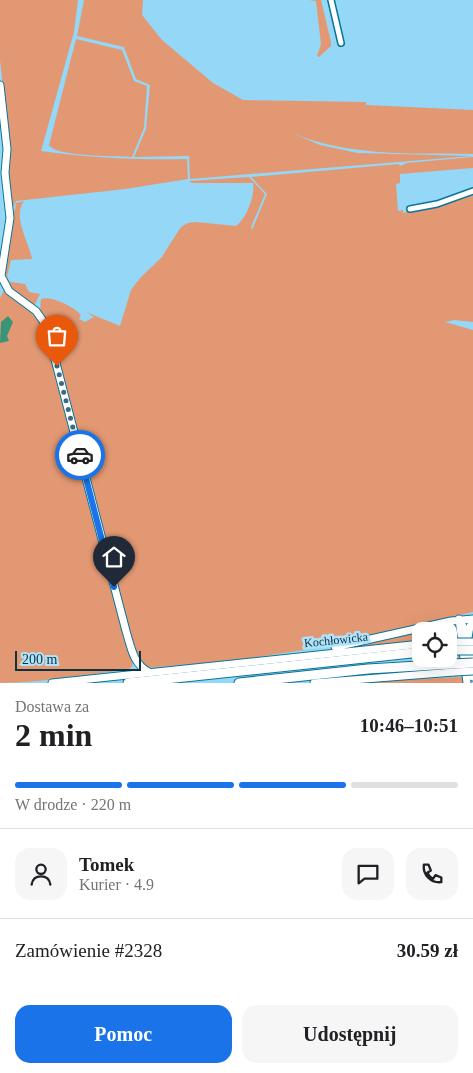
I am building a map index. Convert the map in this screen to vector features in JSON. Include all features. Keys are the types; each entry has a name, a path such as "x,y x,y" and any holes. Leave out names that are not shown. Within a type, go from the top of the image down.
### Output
{"highway":[{"path":"457,647 473,650"},
{"path":"126,679 412,653"},
{"path":"239,683 368,669 453,668 473,663"}],"street":[{"path":"331,0 341,43"},
{"path":"0,85 7,149 6,186 10,220 2,267 2,279 11,293 38,314 47,328 136,662 141,668 149,672"},
{"path":"410,209 437,204 473,190"},
{"path":"301,655 459,619 473,619"},
{"path":"459,619 470,641"},
{"path":"459,619 467,683"},
{"path":"473,624 470,626 473,677"},
{"path":"457,644 470,641"},
{"name":"Kochłowicka","path":"149,672 412,645"},
{"path":"126,679 136,662"},
{"path":"314,683 453,668 473,671"},
{"path":"52,683 126,679 149,672"}],"shaded area":[{"path":"0,0 78,0 74,32 41,151 114,158 187,159 188,179 125,189 16,201 12,210 8,174 10,152 0,60"},
{"path":"84,0 143,0 142,15 162,40 213,83 243,100 366,102 366,105 473,110 473,154 379,152 333,145 287,131 320,145 358,153 472,156 190,179 189,156 134,157 146,129 150,85 136,79 124,47 77,36"},
{"path":"309,0 321,0 331,42 331,46 319,57 317,56 321,44 316,1"},
{"path":"76,39 122,50 134,81 147,86 144,128 132,157 74,154 54,149 49,145"},
{"path":"473,157 473,168 400,174 400,183 396,184 398,211 403,210 403,213 473,192 473,322 454,320 445,322 473,330 473,612 432,622 412,622 412,627 337,645 238,660 147,668 140,664 128,629 47,321 40,311 41,299 56,300 68,305 81,315 79,319 85,322 94,317 86,312 120,326 131,290 140,278 161,258 181,227 188,223 196,222 236,226 247,212 253,194 253,183 192,183 189,181 249,177 265,194 251,227 252,230 267,194 251,177 399,164 402,173 400,166 407,163"},
{"path":"24,201 21,207 20,222 32,259 11,260 7,277 10,282 25,284 29,292 40,294 34,306 14,293 5,278 12,211 15,210 16,203"},
{"path":"4,290 41,323 44,330 133,661 132,667 127,670 48,680 0,683 0,298"},
{"path":"8,316 13,322 7,336 9,341 0,343 1,322"},
{"path":"457,631 464,683 334,683 461,677"},
{"path":"412,633 412,642 349,647"}],"way so far":[{"path":"57,366 80,455"}],"route":[{"path":"80,455 114,587"}]}
